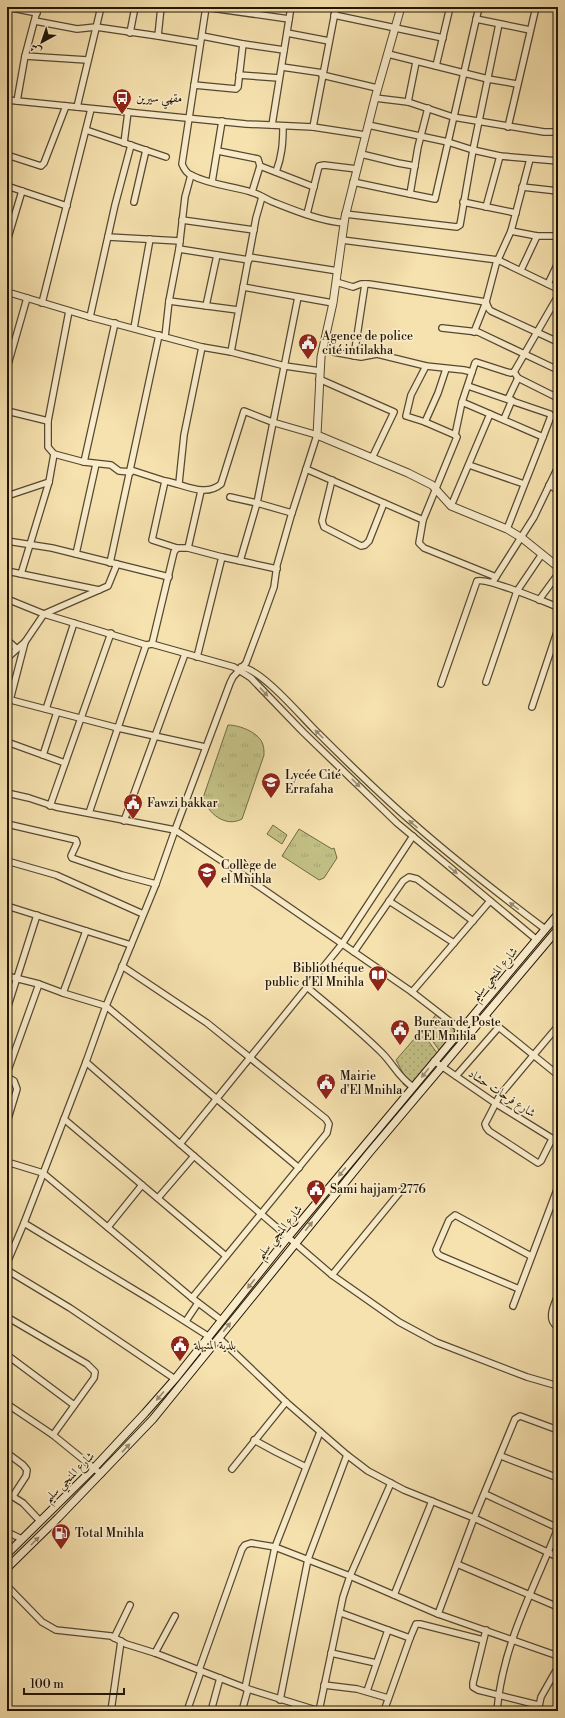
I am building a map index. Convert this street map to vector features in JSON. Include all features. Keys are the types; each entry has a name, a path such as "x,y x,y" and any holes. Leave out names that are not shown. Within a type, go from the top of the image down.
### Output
{"main road":[{"path":"401,7 365,135 344,223 333,303 322,350 319,379 317,435 408,473 436,488 452,506 468,514 487,520 507,529 522,538 558,567"},
{"name":"شارع المنجي سليم","path":"7,1554 94,1468 174,1379 288,1237 558,914"},
{"name":"شارع المنجي سليم","path":"7,1568 101,1474 153,1418 295,1243 558,929"}],"street":[{"path":"7,7 38,10 25,56 17,101"},
{"path":"78,107 87,60 101,7"},
{"path":"130,33 135,7"},
{"path":"158,36 161,7"},
{"path":"289,19 254,10 205,7 202,36 182,164 184,170 191,175 252,192 332,222 344,223"},
{"path":"272,124 291,7"},
{"path":"313,127 328,41 336,7"},
{"path":"436,66 450,7"},
{"path":"353,182 435,199 479,7"},
{"path":"508,127 536,7"},
{"path":"334,15 443,38"},
{"path":"476,19 530,30"},
{"path":"35,21 77,29 96,28 200,43"},
{"path":"346,214 457,227 460,225 473,150 499,24"},
{"path":"287,34 328,41"},
{"path":"202,36 284,50"},
{"path":"194,85 236,89 238,86 243,44"},
{"path":"388,54 488,79 517,84"},
{"path":"25,56 87,60"},
{"path":"408,102 416,62"},
{"path":"282,67 322,74 378,88"},
{"path":"558,75 558,84"},
{"path":"239,76 279,78"},
{"path":"375,98 408,102 453,117 508,127 544,132 558,132"},
{"path":"7,100 188,118 313,127 365,135"},
{"path":"7,155 41,166 44,163 66,106"},
{"path":"42,303 91,108"},
{"path":"410,194 428,108"},
{"path":"124,143 128,112"},
{"path":"212,182 222,121"},
{"path":"368,125 448,142 473,150 500,156 558,161"},
{"path":"276,172 283,146 283,126"},
{"path":"86,130 166,157"},
{"path":"90,317 131,145"},
{"path":"134,202 146,150"},
{"path":"218,151 258,159 260,166 252,192"},
{"path":"361,154 415,166"},
{"path":"486,207 500,156"},
{"path":"474,332 486,302 498,260 511,231 530,159"},
{"path":"308,214 319,166 322,165 357,169"},
{"path":"260,166 314,187"},
{"path":"110,562 162,336 180,249 185,197 191,175"},
{"path":"7,186 67,206"},
{"path":"522,187 558,191"},
{"path":"7,241 22,190"},
{"path":"231,352 254,230 262,197"},
{"path":"463,202 516,213"},
{"path":"182,220 254,230"},
{"path":"511,231 537,236 558,236"},
{"path":"521,270 537,236"},
{"path":"108,237 180,241"},
{"path":"134,328 150,240"},
{"path":"342,240 498,260 558,289"},
{"path":"180,249 338,271"},
{"path":"206,306 217,255"},
{"path":"548,284 558,263"},
{"path":"336,282 353,287 365,284 486,302"},
{"path":"354,356 365,284"},
{"path":"243,287 333,303"},
{"path":"7,292 90,317 202,347 231,352 285,366 320,371"},
{"path":"514,372 558,296"},
{"path":"240,561 257,503 298,297"},
{"path":"7,368 26,298"},
{"path":"169,301 238,310"},
{"path":"486,302 489,309 492,311 558,342"},
{"path":"7,1263 24,1223 106,1006 156,884 230,683 248,659 274,587 277,569 292,513 317,435 272,422 245,410 243,411 221,484 212,489 201,491 179,483 165,481 131,471 119,471 111,465 84,462 54,454 48,447 48,421 69,311"},
{"path":"84,462 114,323"},
{"path":"442,328 474,332 558,370"},
{"path":"179,483 184,435 202,347"},
{"path":"322,350 361,357 377,354 426,366 472,372"},
{"path":"514,372 507,372 476,362 462,402 455,435 457,437 423,520 419,543 420,546 517,591 558,607"},
{"path":"406,416 411,395 426,366"},
{"path":"425,422 438,393 446,369"},
{"path":"514,372 518,378 558,398"},
{"path":"504,419 518,378"},
{"path":"319,379 394,412 425,422 455,435"},
{"path":"468,386 550,414 551,416 507,529"},
{"path":"462,402 543,437"},
{"path":"7,410 48,421"},
{"path":"372,458 394,412"},
{"path":"452,506 490,414"},
{"path":"21,574 49,482 54,454"},
{"path":"76,554 96,464"},
{"path":"469,465 524,484"},
{"path":"494,580 534,517 558,467"},
{"path":"306,469 423,520"},
{"path":"332,480 322,521 324,527 361,546 365,545 369,540 384,503"},
{"path":"165,481 152,540 177,548 188,548 277,569"},
{"path":"7,496 49,482"},
{"path":"549,485 558,490"},
{"path":"188,548 201,491"},
{"path":"230,497 292,513"},
{"path":"7,541 76,554 169,577"},
{"path":"89,813 149,644 169,577 174,552 177,548"},
{"path":"486,682 517,591 542,554"},
{"path":"197,657 222,557"},
{"path":"7,658 25,642 44,614 108,586 117,564"},
{"path":"7,571 99,590"},
{"path":"539,600 558,574"},
{"path":"441,684 476,583 480,579 494,580"},
{"path":"7,599 44,614 185,654 241,668 258,675 271,686 381,795 481,880 545,929"},
{"path":"46,709 74,623"},
{"path":"532,707 558,629"},
{"path":"50,806 111,633"},
{"path":"7,640 17,649"},
{"path":"25,642 8,699 118,728 205,748"},
{"path":"124,821 185,654"},
{"path":"241,668 302,732 375,802 413,836 537,940"},
{"path":"44,755 58,712"},
{"path":"7,742 65,763"},
{"path":"7,793 28,798 50,806 176,830 412,992 461,1030"},
{"path":"375,802 381,795"},
{"path":"7,824 76,840 77,843 71,856 72,858 122,875 156,884"},
{"path":"180,1144 250,1056 308,988 342,944 413,836"},
{"path":"7,861 56,876 143,914"},
{"path":"354,952 403,881 409,876 413,877 473,921"},
{"path":"389,901 454,943"},
{"path":"412,992 490,901"},
{"path":"7,906 131,945"},
{"path":"7,1009 37,915"},
{"path":"63,993 86,931"},
{"path":"122,966 185,1007 250,1056 326,1119 329,1124 329,1129 325,1136 192,1298"},
{"path":"7,976 39,984 106,1006 299,1168"},
{"path":"7,1073 39,984"},
{"path":"308,988 370,1042 390,1062 399,1076 413,1087"},
{"path":"485,1016 558,1076"},
{"path":"552,1139 540,1162 534,1162 486,1127 486,1120 495,1103 558,1026"},
{"path":"456,1076 498,1028"},
{"name":"شارع فرحات حشاد","path":"434,1061 495,1103 558,1142"},
{"path":"86,1062 332,1275 399,1322 436,1342 558,1386"},
{"path":"7,1077 14,1081 17,1089 7,1120"},
{"path":"64,1119 226,1256"},
{"path":"158,1198 194,1156"},
{"path":"7,1162 43,1173 198,1303 221,1320"},
{"path":"108,1227 142,1185"},
{"path":"513,1306 531,1256 557,1195 558,1187"},
{"path":"332,1275 400,1192"},
{"path":"519,1289 441,1256 436,1250 449,1220 454,1215 531,1256"},
{"path":"24,1223 208,1336"},
{"path":"7,1270 70,1308 174,1379"},
{"path":"558,1295 551,1319 553,1324 558,1327"},
{"path":"186,1322 198,1303"},
{"path":"7,1317 87,1364 96,1372 94,1378 53,1436"},
{"path":"219,1338 286,1402 347,1455 368,1471 391,1483 474,1518 558,1557"},
{"path":"7,1355 74,1405"},
{"path":"232,1468 286,1402"},
{"path":"7,1404 53,1436 101,1474"},
{"path":"438,1614 474,1518 501,1456 515,1419 520,1416 558,1430"},
{"path":"242,1711 274,1547 320,1432"},
{"path":"254,1440 306,1466"},
{"path":"7,1453 23,1465 27,1470 26,1476 13,1496"},
{"path":"280,1700 308,1560 347,1455"},
{"path":"501,1456 558,1478"},
{"path":"7,1586 49,1627 56,1630 104,1634 246,1689 319,1711 341,1613 343,1597 350,1576 391,1483"},
{"path":"7,1493 29,1509 40,1521"},
{"path":"485,1494 558,1528 511,1639 498,1695 497,1711"},
{"path":"394,1595 432,1501"},
{"path":"7,1532 22,1539"},
{"path":"187,1711 242,1549 245,1544 251,1543 274,1547 350,1576 438,1614 558,1656"},
{"path":"457,1564 558,1607"},
{"path":"114,1638 130,1605"},
{"path":"341,1613 410,1638"},
{"path":"155,1653 175,1616"},
{"path":"384,1711 416,1624 483,1640"},
{"path":"367,1691 388,1630"},
{"path":"486,1630 472,1685 478,1690 538,1708 556,1676 558,1667"},
{"path":"111,1711 121,1641"},
{"path":"332,1654 376,1663"},
{"path":"211,1711 220,1678"},
{"path":"324,1685 367,1691 388,1698"}],"green space":[{"path":"228,725 238,726 254,733 261,741 264,753 242,819 229,822 218,818 213,814 205,804 203,798"},
{"path":"273,825 287,835 282,844 267,834"},
{"path":"299,829 332,849 334,848 337,858 324,878 319,880 282,856"},
{"path":"439,1011 457,1028 439,1050 424,1029"},
{"path":"421,1031 437,1053 408,1088 403,1084 403,1073 396,1060"}],"place":[{"name":"مقهي سيرين","path":"122,115"},
{"name":"Agence de police cité intilakha","path":"308,360"},
{"name":"Lycée Cité Errafaha","path":"271,799"},
{"name":"Fawzi bakkar","path":"133,820"},
{"name":"Collège de el Mnihla","path":"207,889"},
{"name":"Bibliothéque public d'El Mnihla","path":"378,992"},
{"name":"Bureau de Poste d'El Mnihla","path":"400,1046"},
{"name":"Mairie d'El Mnihla","path":"326,1100"},
{"name":"Sami hajjam 2776","path":"316,1206"},
{"name":"بلدية المنيهلة","path":"180,1362"},
{"name":"Total Mnihla","path":"61,1550"}]}
